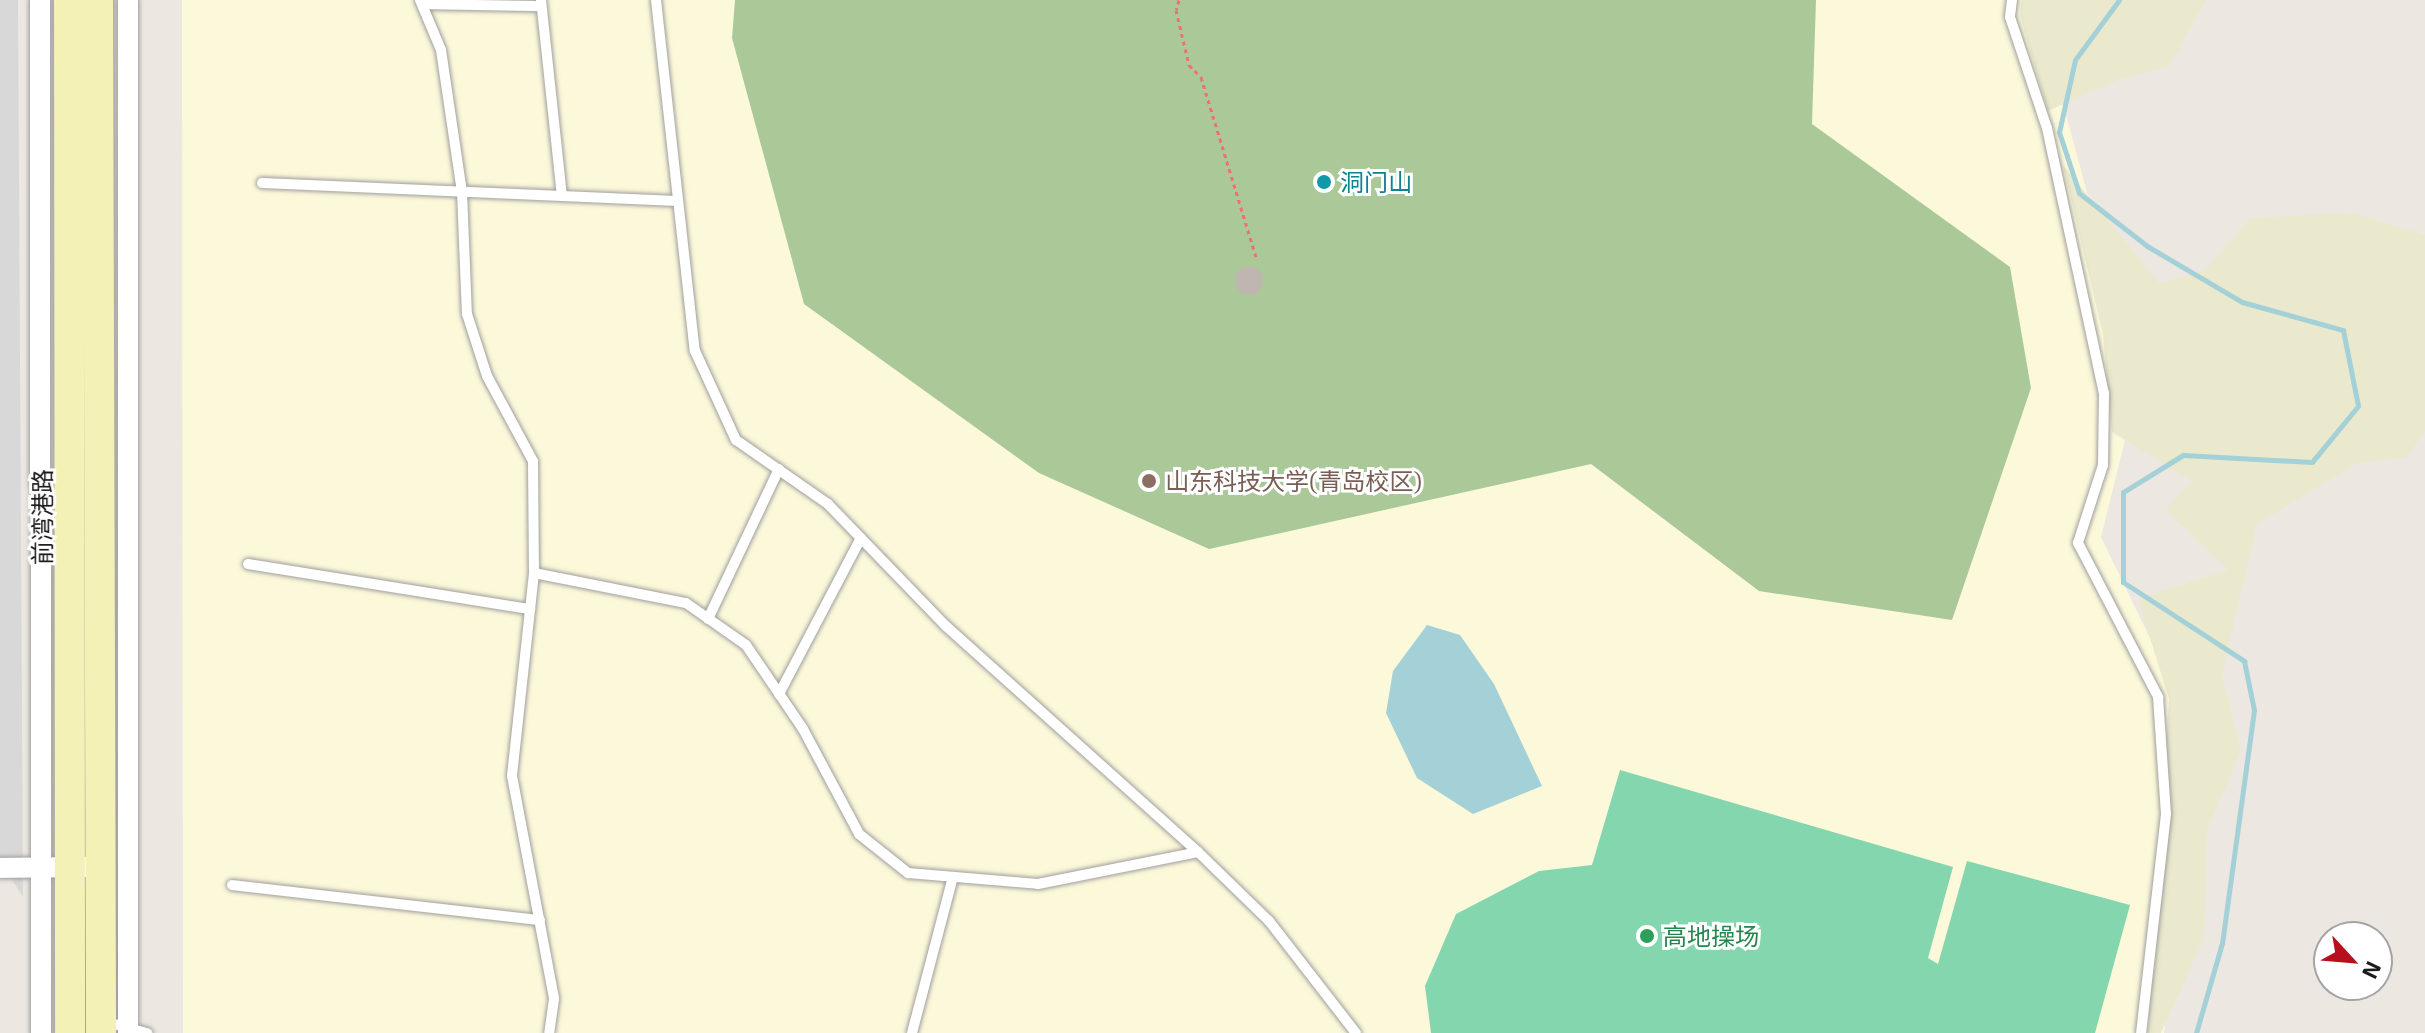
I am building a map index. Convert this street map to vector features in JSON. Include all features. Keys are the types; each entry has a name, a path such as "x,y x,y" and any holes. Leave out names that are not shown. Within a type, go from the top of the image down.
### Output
{"main road":[{"name":"前湾港路","path":"69,0 56,867 70,1033"},
{"path":"98,0 101,867 121,1029"}],"street":[{"name":"前湾港路","path":"40,0 56,867 41,1033"},
{"path":"121,1029 128,0"},
{"path":"0,868 101,867"}],"lane":[{"path":"656,0 695,351 736,440 828,504 946,626 1198,852 1269,921 1356,1033"},
{"path":"2012,0 2010,17 2047,128 2104,393 2103,465 2078,543 2158,697 2166,814 2141,1033"},
{"path":"549,1033 554,999 512,776 534,573 533,461 487,376 467,314 462,192 441,50 422,2 541,3 562,196"},
{"path":"262,183 678,201"},
{"path":"708,619 779,469"},
{"path":"779,694 861,538"},
{"path":"248,564 530,609"},
{"path":"534,573 686,603 746,645 803,729 859,834 908,873 1038,884 1198,852"},
{"path":"912,1033 953,877"},
{"path":"232,885 540,920"}],"path":[{"path":"1179,0 1176,10 1189,65 1201,77 1257,260"}],"shaded area":[{"path":"0,0 18,0 23,897 0,861"},
{"name":"山东科技大学(青岛校区)","path":"182,0 2035,0 2122,322 2129,424 2101,537 2176,692 2188,820 2164,1033 183,1033"}],"green space":[{"path":"735,0 1816,0 1812,124 2010,267 2031,388 1952,620 1759,591 1591,464 1209,549 1039,473 804,304 732,38"},
{"path":"2021,0 2206,0 2169,66 2120,79 2048,111 2020,16"},
{"path":"2063,165 2160,284 2205,270 2251,218 2353,213 2425,235 2425,432 2406,457 2357,463 2257,524 2222,674 2241,751 2207,830 2204,938 2161,1033 2148,1033 2169,699 2138,599 2228,570 2166,510 2192,481 2112,432 2103,334"},
{"path":"1620,770 1953,867 1928,958 1938,964 1967,861 2130,905 2095,1033 1431,1033 1425,986 1456,914 1539,871 1592,865"}],"water":[{"path":"1427,625 1460,635 1494,684 1542,786 1473,814 1417,778 1386,713 1393,671"}],"building":[{"path":"1249,267 1259,271 1263,281 1259,291 1249,295 1239,291 1235,281 1239,271"}],"waterway":[{"path":"2119,0 2075,60 2059,132 2079,193 2147,246 2242,302 2343,330 2358,406 2312,462 2183,455 2123,492 2123,582 2244,661 2254,710 2222,943 2196,1033"}],"place":[{"name":"洞门山","path":"1324,182"},
{"name":"山东科技大学(青岛校区)","path":"1149,481"},
{"name":"高地操场","path":"1647,936"}]}
